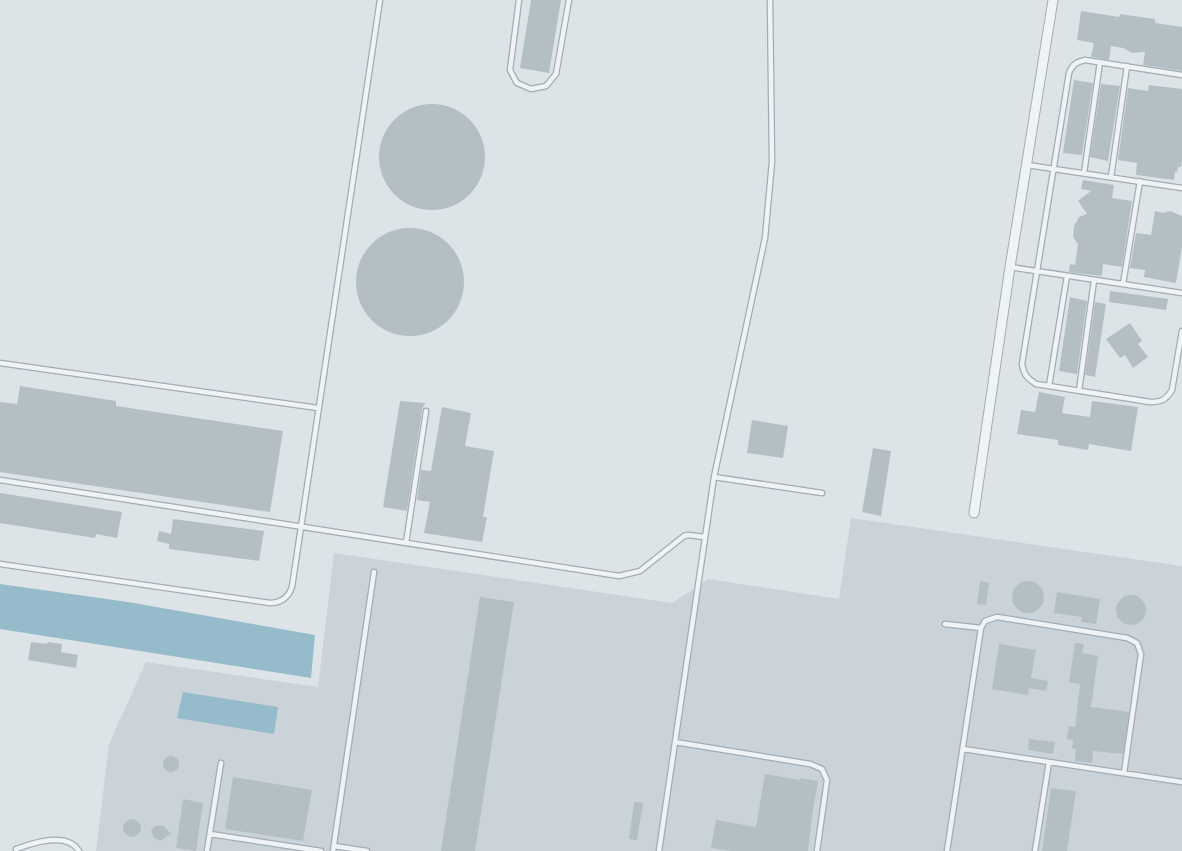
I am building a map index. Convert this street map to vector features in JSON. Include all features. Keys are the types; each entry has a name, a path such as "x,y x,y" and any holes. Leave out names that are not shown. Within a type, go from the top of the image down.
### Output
{"street":[{"path":"974,513 1010,267 1053,0"}],"lane":[{"path":"0,564 275,603 284,600 290,592 380,0"},
{"path":"519,0 510,70 518,83 531,89 539,89 546,86 556,74 569,0"},
{"path":"658,851 714,476 761,263 768,213 773,136 770,0"},
{"path":"1182,75 1085,60 1078,61 1072,66 1069,73 1022,364 1024,374 1036,384 1160,402 1168,398 1172,390 1182,331"},
{"path":"1084,173 1100,62"},
{"path":"1111,177 1127,66"},
{"path":"1026,165 1182,188"},
{"path":"1123,284 1140,181"},
{"path":"1010,267 1182,293"},
{"path":"1049,386 1067,276"},
{"path":"1078,390 1094,280"},
{"path":"0,363 318,408"},
{"path":"406,543 426,411"},
{"path":"714,476 822,492"},
{"path":"0,480 619,576 640,571 684,536 705,536"},
{"path":"367,851 334,848 374,572"},
{"path":"947,851 981,628 985,621 997,618 1127,638 1137,643 1141,654 1124,774"},
{"path":"945,624 981,628"},
{"path":"675,742 810,764 822,769 827,780 817,851"},
{"path":"963,749 1182,782"},
{"path":"1035,851 1049,762"},
{"path":"207,851 220,763"},
{"path":"210,834 321,851"},
{"path":"16,849 40,842 65,841 74,844 79,851"}],"shaded area":[{"path":"851,518 1182,566 1182,851 96,851 109,744 146,662 318,687 334,553 672,603 708,579 839,599"}],"water":[{"path":"0,584 128,602 315,635 311,678 0,629"},
{"path":"183,692 278,707 274,734 177,718"}],"building":[{"path":"531,0 561,0 549,73 520,68"},
{"path":"1081,11 1119,17 1120,14 1155,19 1155,23 1182,27 1182,71 1143,65 1145,52 1132,53 1123,48 1111,46 1109,60 1091,57 1094,43 1077,40"},
{"path":"1074,80 1093,83 1082,155 1063,153"},
{"path":"1101,84 1120,86 1108,161 1090,157"},
{"path":"1149,85 1182,89 1182,161 1181,167 1178,167 1177,172 1175,172 1174,180 1136,175 1137,163 1118,160 1128,88 1148,91"},
{"path":"432,104 452,108 470,119 481,137 485,157 481,177 470,195 452,206 432,210 412,206 394,195 383,177 379,157 383,137 394,119 412,108"},
{"path":"1083,180 1114,185 1112,198 1132,201 1122,267 1103,264 1102,276 1069,272 1070,264 1075,265 1078,244 1073,237 1074,226 1079,217 1087,214 1078,201 1091,191 1081,189"},
{"path":"1155,211 1163,213 1170,211 1182,216 1182,247 1176,283 1144,277 1145,270 1130,268 1136,233 1151,235"},
{"path":"410,228 431,232 448,244 460,261 464,282 460,303 448,320 431,332 410,336 389,332 372,320 360,303 356,282 360,261 372,244 389,232"},
{"path":"1110,291 1168,299 1166,310 1109,302"},
{"path":"1070,297 1087,301 1077,374 1059,371"},
{"path":"1095,302 1106,304 1095,377 1085,375"},
{"path":"1130,323 1142,341 1138,344 1148,357 1133,368 1125,355 1120,358 1106,339"},
{"path":"20,386 116,401 116,406 283,431 270,512 0,472 0,402 17,404"},
{"path":"1039,392 1065,397 1062,413 1090,417 1092,401 1138,407 1131,451 1089,444 1088,450 1058,445 1058,440 1017,434 1021,410 1035,412"},
{"path":"400,401 425,403 422,410 407,511 383,507"},
{"path":"442,407 471,413 465,446 494,451 483,517 487,517 482,542 424,533 430,502 417,500 421,470 431,471"},
{"path":"752,420 788,426 783,458 747,453"},
{"path":"873,448 891,451 881,516 862,512"},
{"path":"0,493 122,512 117,538 96,534 95,538 0,523"},
{"path":"173,519 264,531 259,561 169,549 169,544 157,541 159,531 171,534"},
{"path":"980,581 989,583 986,605 977,604"},
{"path":"1028,581 1034,582 1039,586 1043,591 1043,603 1039,608 1034,612 1028,613 1022,612 1017,608 1013,603 1012,597 1013,591 1017,586 1022,582"},
{"path":"1057,592 1100,599 1096,624 1081,622 1082,617 1054,613"},
{"path":"1131,595 1137,596 1145,604 1145,616 1137,624 1131,625 1125,624 1117,616 1116,610 1117,604 1125,596"},
{"path":"480,597 514,602 475,851 441,851"},
{"path":"31,642 62,644 61,652 78,655 76,668 28,660"},
{"path":"1075,643 1084,644 1082,653 1098,656 1091,707 1129,712 1123,754 1093,751 1092,763 1075,761 1076,749 1072,748 1073,740 1067,739 1069,726 1075,727 1080,684 1069,682"},
{"path":"999,644 1036,650 1031,678 1048,681 1046,691 1029,688 1028,695 992,689"},
{"path":"1029,739 1055,742 1053,754 1028,750"},
{"path":"171,756 177,758 179,764 177,770 171,772 165,770 163,764 165,758"},
{"path":"765,774 818,781 808,851 731,851 711,848 716,820 756,827"},
{"path":"233,777 312,790 303,841 225,829"},
{"path":"1051,788 1076,791 1067,851 1042,851"},
{"path":"183,799 203,803 196,851 176,848"},
{"path":"634,802 643,803 637,840 629,839"},
{"path":"128,819 136,819 141,824 139,835 128,837 123,832 123,824"},
{"path":"159,825 164,826 171,834 160,841 154,838 151,831"}]}
